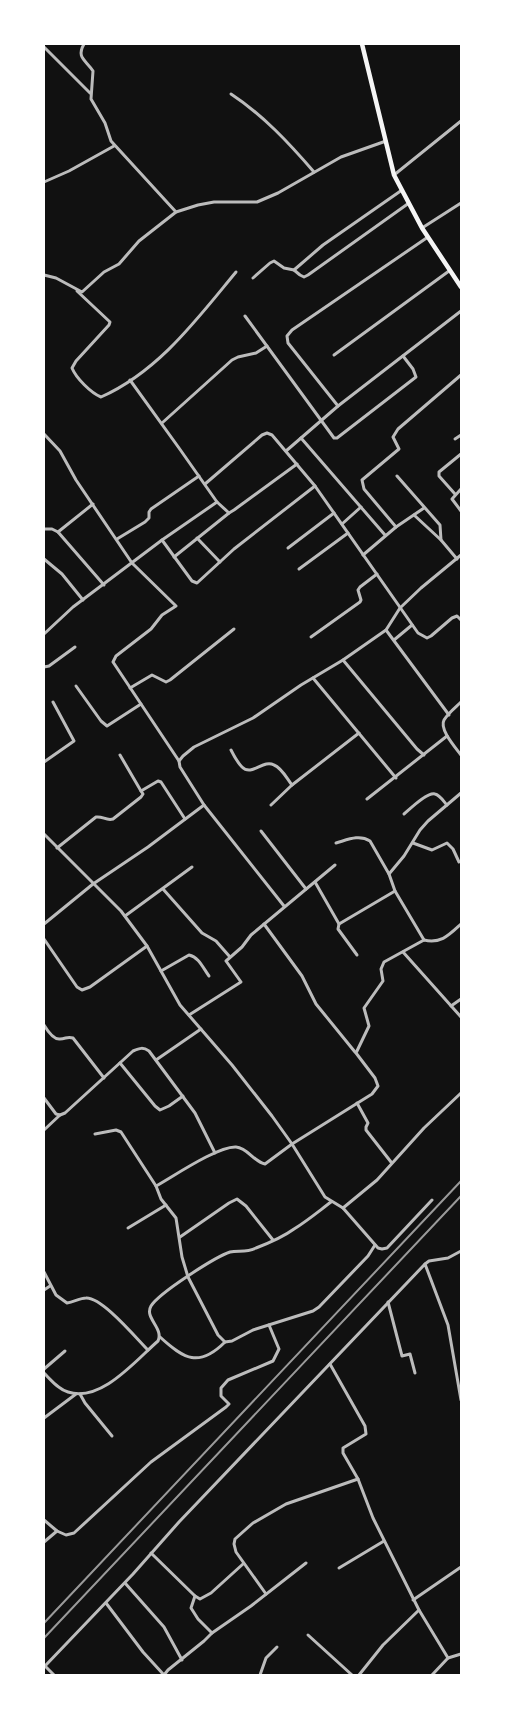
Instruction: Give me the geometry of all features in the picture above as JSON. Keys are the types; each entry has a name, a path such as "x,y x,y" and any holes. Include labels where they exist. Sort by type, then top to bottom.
{"main road":[{"path":"362,44 394,175 422,228 461,287"}],"street":[{"path":"84,44 80,52 81,56 93,71 91,99 105,123 114,146 176,212"},
{"path":"44,47 91,94"},
{"path":"231,94 255,111 314,172"},
{"path":"394,175 461,121"},
{"path":"44,275 56,278 82,292 104,272 119,264 139,241 176,212 214,202 257,202 278,193 349,154 386,141"},
{"path":"44,182 69,171 114,146"},
{"path":"294,270 323,246 402,190"},
{"path":"422,228 461,203"},
{"path":"253,278 274,261 304,277 409,204"},
{"path":"338,406 288,343 287,336 292,330 428,236"},
{"path":"334,355 449,270"},
{"path":"77,290 110,322 72,368 95,393 101,396 150,366 184,335 236,272"},
{"path":"286,451 338,406 461,311"},
{"path":"245,316 334,438 337,438 416,377 416,374 403,356"},
{"path":"162,423 232,360 256,353 267,346"},
{"path":"396,527 364,489 362,480 398,449 393,437 398,429 461,375"},
{"path":"130,380 217,502 229,512"},
{"path":"206,484 262,435 267,433 286,451 315,486 418,633 427,638 452,618 457,616 461,620"},
{"path":"44,434 60,451 71,471 132,563 176,606 162,615 151,629 114,660 115,666 179,761 180,767 204,805 284,906"},
{"path":"455,439 461,435"},
{"path":"301,438 385,536"},
{"path":"455,494 440,476 439,472 461,454"},
{"path":"174,557 229,512 297,464"},
{"path":"117,539 145,522 149,518 149,512 152,509 199,476"},
{"path":"397,476 440,525 440,540"},
{"path":"162,540 192,581 197,583 234,548 315,486"},
{"path":"461,489 452,499 461,511"},
{"path":"44,634 83,600 162,540 217,502"},
{"path":"58,532 93,504"},
{"path":"342,524 361,507"},
{"path":"363,554 396,527 424,508"},
{"path":"288,548 334,513"},
{"path":"414,515 457,559"},
{"path":"44,528 58,532 104,585"},
{"path":"299,569 348,533"},
{"path":"197,538 220,562"},
{"path":"179,761 194,747 240,725 343,660 386,630 400,608 461,555"},
{"path":"44,559 62,574 83,600"},
{"path":"311,637 360,602 358,590 377,574"},
{"path":"394,640 412,625"},
{"path":"130,688 152,675 166,682 170,680 234,629"},
{"path":"386,630 449,715"},
{"path":"44,666 50,666 75,646"},
{"path":"343,660 424,755"},
{"path":"313,678 396,778"},
{"path":"76,686 101,721 107,726 141,704"},
{"path":"44,762 74,741 53,702"},
{"path":"461,702 444,720 443,725 447,736 461,755"},
{"path":"272,805 292,785 359,733"},
{"path":"367,799 447,736"},
{"path":"231,750 241,766 246,770 251,771 268,763 273,764 279,768 292,785"},
{"path":"56,848 96,817 113,819 141,797 141,791 120,754"},
{"path":"141,791 158,781 162,782 185,820"},
{"path":"389,874 428,821 461,793"},
{"path":"404,814 425,797 433,794 437,794 447,806"},
{"path":"44,924 93,884 204,805"},
{"path":"261,831 306,889"},
{"path":"44,834 125,916 147,946 180,1005 238,1072 292,1144 325,1197 342,1208 375,1245 382,1249 387,1248 432,1200"},
{"path":"336,843 356,838 365,838 370,841 389,874 395,892 424,940"},
{"path":"413,843 432,850 447,843 453,849 459,862"},
{"path":"189,1015 241,982 226,961 242,947 251,935 335,865"},
{"path":"125,916 192,868"},
{"path":"315,882 339,924 338,929 358,955"},
{"path":"163,889 202,933 216,941 230,957"},
{"path":"339,924 395,892"},
{"path":"156,1186 223,1149 237,1147 244,1149 261,1164 265,1164 292,1144 372,1094 378,1086 375,1078 316,1004 302,976 264,924"},
{"path":"356,1053 369,1026 364,1008 383,981 381,969 384,962 424,940 434,942 449,934 461,924"},
{"path":"44,939 77,987 82,990 90,987 147,946"},
{"path":"403,952 461,1017"},
{"path":"161,972 192,955 197,958 209,976"},
{"path":"451,1006 461,999"},
{"path":"44,1025 55,1038 60,1039 68,1036 73,1038 104,1078"},
{"path":"156,1060 201,1029"},
{"path":"44,1130 133,1051 140,1048 150,1051 183,1096 195,1113 215,1153"},
{"path":"120,1063 160,1110 183,1096"},
{"path":"342,1208 377,1180 391,1162 461,1093"},
{"path":"44,1098 56,1114 60,1115"},
{"path":"357,1103 368,1123 366,1130 391,1162"},
{"path":"96,1134 119,1130 156,1186 161,1198 176,1218 182,1257 188,1277 218,1335 225,1342"},
{"path":"180,1236 229,1202 237,1199 246,1206 274,1240"},
{"path":"331,1202 293,1230 244,1252 228,1253 188,1277 156,1300 150,1308 149,1314 160,1337 175,1351 190,1357 199,1357 212,1354 225,1342 232,1341 253,1330 313,1311 368,1256 375,1245"},
{"path":"128,1228 166,1205"},
{"path":"54,1675 45,1665 125,1583 185,1515 424,1264 429,1261 448,1258 461,1251"},
{"path":"424,1264 448,1325 461,1400"},
{"path":"44,1272 56,1295 68,1303 87,1298 101,1304 120,1320 148,1350"},
{"path":"44,1290 50,1286"},
{"path":"388,1302 402,1356 410,1354 415,1373"},
{"path":"44,1520 57,1531 66,1535 74,1532 151,1462 226,1407 229,1404 222,1396 221,1388 228,1380 273,1361 279,1349 269,1325"},
{"path":"44,1373 59,1387 68,1392 78,1394 92,1392 107,1386 158,1341 160,1337"},
{"path":"44,1369 66,1351"},
{"path":"330,1364 365,1426 366,1434 342,1448 343,1453 358,1478 373,1518 418,1610 448,1658"},
{"path":"44,1418 78,1394"},
{"path":"78,1394 112,1436"},
{"path":"266,1594 236,1552 235,1539 253,1523 286,1504 358,1478"},
{"path":"44,1542 57,1531"},
{"path":"339,1568 384,1541"},
{"path":"151,1552 200,1599 211,1593 243,1564"},
{"path":"106,1603 164,1675 212,1634 306,1563"},
{"path":"414,1600 461,1567"},
{"path":"125,1583 164,1627 182,1660"},
{"path":"195,1596 191,1608 212,1634"},
{"path":"359,1675 383,1645 418,1610"},
{"path":"308,1636 352,1675"},
{"path":"260,1675 266,1658 277,1647"},
{"path":"432,1675 448,1658 461,1654"}],"railway":[{"path":"44,1623 461,1181"},
{"path":"44,1638 461,1196"}]}
